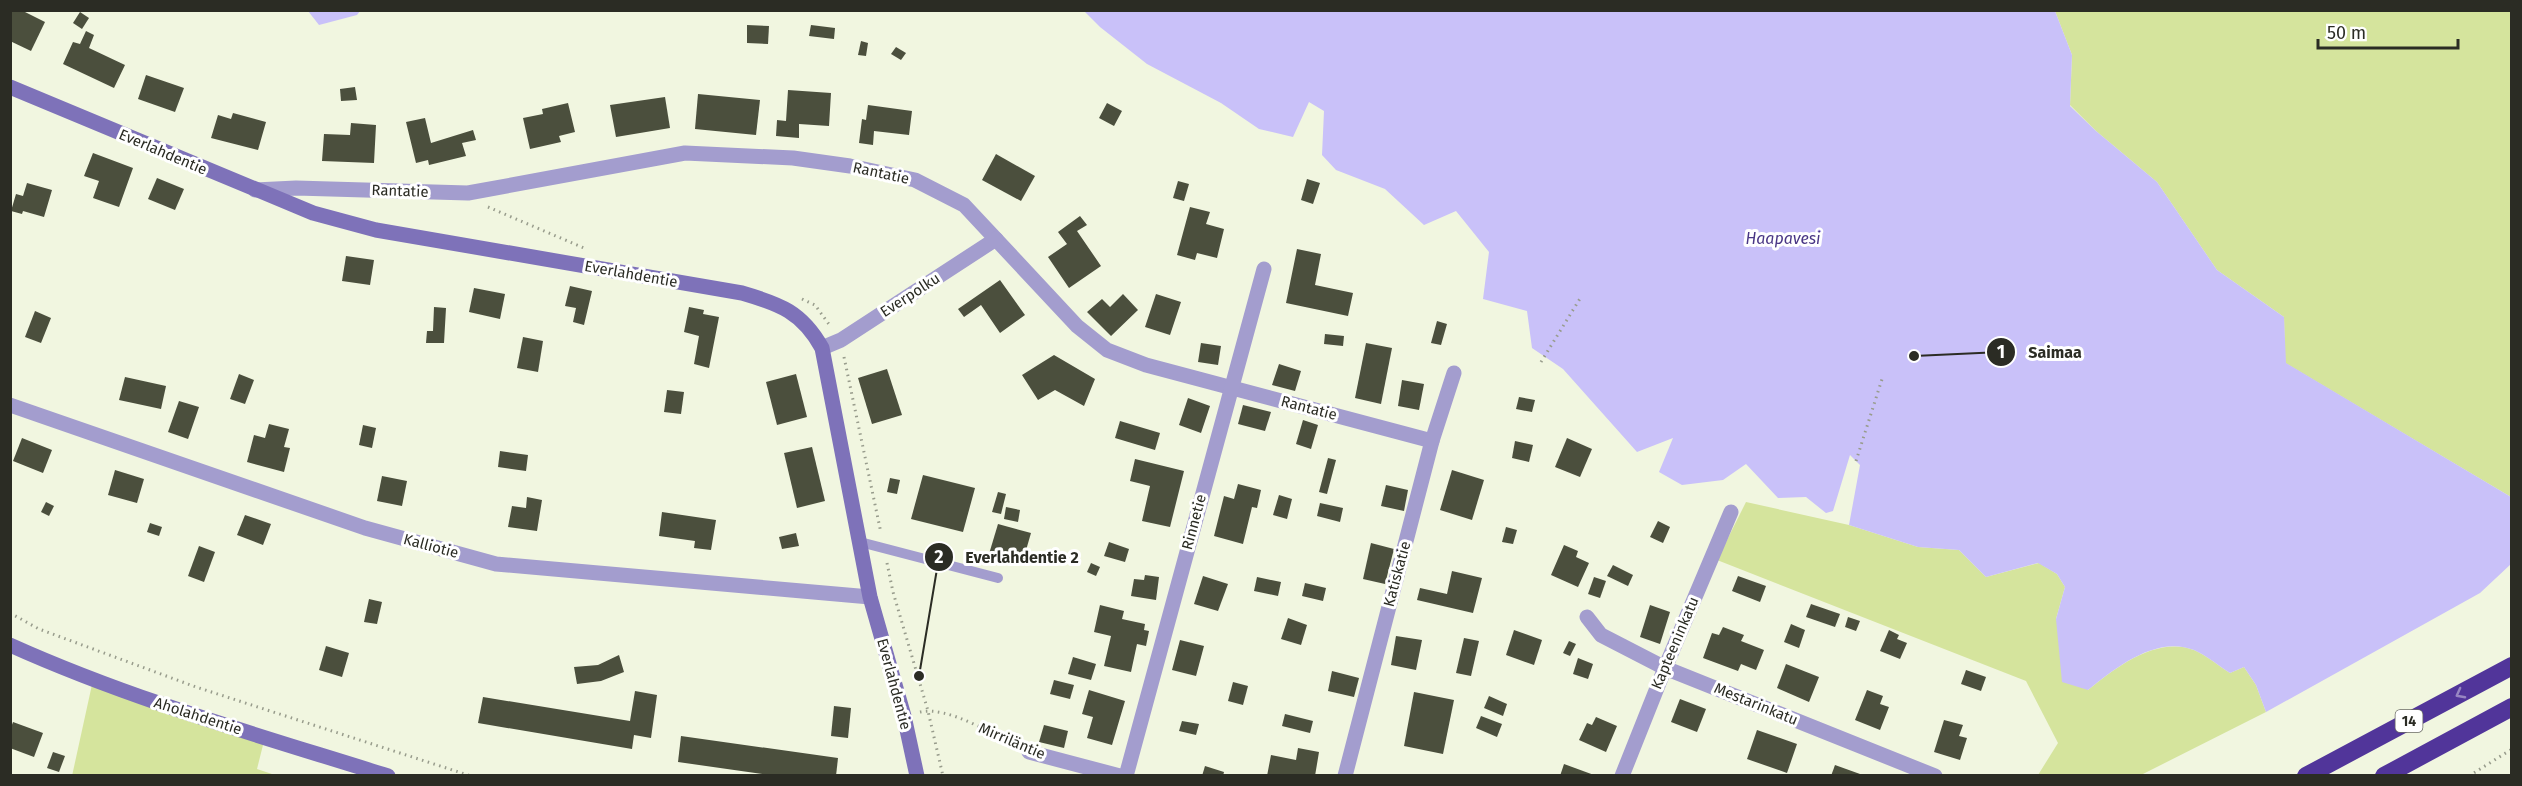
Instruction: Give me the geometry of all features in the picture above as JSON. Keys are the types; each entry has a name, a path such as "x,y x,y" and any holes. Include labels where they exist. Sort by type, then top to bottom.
{"highway":[{"name":"14","path":"2306,776 2511,666"},
{"name":"14","path":"2385,776 2511,707"}],"street":[{"name":"Everlahdentie","path":"10,87 313,213 375,230 742,293 773,302 794,313 812,330 822,348 870,597 904,716 917,776"},
{"name":"Rantatie","path":"255,190 296,188 468,193 685,153 793,158 850,166 915,180 964,205 1077,326 1107,350 1146,365 1432,441"},
{"name":"Everpolku","path":"822,348 841,340 996,240"},
{"name":"Rinnetie","path":"1126,776 1230,387 1264,269"},
{"name":"Katiskatie","path":"1345,776 1432,441 1454,373"},
{"name":"Kalliotie","path":"10,405 365,528 496,564 870,597"},
{"name":"Kapteeninkatu","path":"1622,776 1731,512"},
{"name":"Mestarinkatu","path":"1587,616 1600,635 1665,668 1935,776"},
{"name":"Aholahdentie","path":"10,645 93,680 198,717 388,776"},
{"name":"Mirriläntie","path":"1029,752 1120,776"}],"lane":[{"path":"860,542 998,578"}],"path":[{"path":"468,193 483,205 585,248"},
{"path":"798,296 815,305 841,340 893,592 928,711 943,776"},
{"path":"1541,362 1581,297"},
{"path":"1856,461 1883,376"},
{"path":"10,613 39,629 196,687 471,776"},
{"name":"Mirriläntie","path":"904,716 928,711 962,719 1029,752"},
{"path":"2469,776 2511,749"}],"green space":[{"path":"2055,11 2511,11 2511,497 2285,363 2284,317 2217,270 2157,182 2096,131 2070,105 2072,55"},
{"path":"1746,502 1849,525 1918,547 1959,550 1986,577 2039,563 2057,574 2065,587 2056,619 2088,690 2111,672 2138,656 2166,647 2180,647 2199,652 2230,673 2244,667 2256,685 2266,712 2141,775 2038,775 2058,743 2026,681 1717,560"},
{"path":"93,680 266,733 257,769 275,775 72,776"}],"water":[{"path":"308,11 360,11 357,15 319,25"},
{"name":"Haapavesi","path":"1084,11 2055,11 2072,55 2070,106 2157,182 2217,270 2284,317 2286,363 2511,497 2511,564 2480,593 2266,712 2256,685 2244,667 2230,673 2199,652 2180,646 2152,650 2138,656 2124,663 2088,690 2062,682 2056,619 2065,587 2057,574 2038,563 1986,577 1959,550 1918,547 1849,525 1860,465 1850,455 1833,511 1826,513 1806,497 1778,498 1746,464 1723,480 1682,485 1659,472 1673,438 1637,452 1563,369 1532,348 1527,311 1483,299 1489,252 1456,211 1424,225 1385,189 1336,170 1322,155 1324,111 1309,102 1293,137 1259,129 1221,103 1147,64 1100,27"}],"building":[{"path":"10,10 21,10 45,22 31,51 10,41"},
{"path":"80,12 89,18 82,29 73,23"},
{"path":"747,25 769,26 768,44 747,43"},
{"path":"811,25 835,28 834,39 809,36"},
{"path":"86,31 94,35 89,48 125,65 114,88 63,64 73,42 80,44"},
{"path":"861,41 868,43 866,56 858,55"},
{"path":"896,47 906,53 901,60 891,54"},
{"path":"146,75 184,88 175,112 138,99"},
{"path":"355,87 357,100 341,101 340,89"},
{"path":"788,90 831,93 829,126 799,124 799,138 776,136 777,120 786,121"},
{"path":"698,94 760,100 756,135 695,129"},
{"path":"665,97 670,128 616,137 610,105"},
{"path":"568,103 575,132 559,136 561,142 530,149 523,118 543,114 542,109"},
{"path":"1107,103 1122,111 1114,126 1099,118"},
{"path":"868,105 912,111 909,135 874,131 873,145 859,143 862,119 866,120"},
{"path":"233,113 266,122 258,150 211,138 218,115 231,119"},
{"path":"425,118 431,143 473,130 476,140 462,143 466,156 429,165 428,160 416,163 406,122"},
{"path":"351,123 376,125 374,163 322,161 324,134 350,135"},
{"path":"93,153 133,168 119,207 93,198 99,181 84,176"},
{"path":"996,154 1035,176 1021,201 982,180"},
{"path":"157,178 184,189 175,210 148,199"},
{"path":"1307,179 1320,183 1313,204 1301,200"},
{"path":"1178,181 1189,184 1184,201 1173,198"},
{"path":"27,183 52,190 44,217 23,211 22,214 11,211 16,194 23,196"},
{"path":"1190,207 1210,212 1206,224 1224,229 1217,258 1197,253 1195,260 1177,255"},
{"path":"1080,216 1087,225 1077,231 1101,266 1069,288 1048,257 1067,244 1058,232"},
{"path":"1297,249 1321,254 1315,285 1353,293 1348,316 1286,303"},
{"path":"346,256 374,260 370,285 342,281"},
{"path":"1000,280 1025,315 1000,333 981,305 964,317 958,309"},
{"path":"570,286 592,291 584,325 573,322 576,308 565,306"},
{"path":"474,288 505,294 500,319 469,312"},
{"path":"1123,294 1138,310 1111,336 1087,312 1102,299 1110,307"},
{"path":"1156,294 1181,302 1170,335 1145,327"},
{"path":"434,307 446,308 444,343 426,343 427,331 433,331"},
{"path":"689,307 704,310 703,314 719,317 709,368 694,364 699,336 684,332"},
{"path":"35,311 51,318 41,343 25,337"},
{"path":"1437,321 1447,324 1441,345 1431,343"},
{"path":"1325,334 1344,336 1343,346 1324,344"},
{"path":"523,337 543,341 538,372 517,368"},
{"path":"1201,343 1221,346 1218,365 1198,362"},
{"path":"1366,343 1392,348 1381,404 1355,398"},
{"path":"1054,355 1095,379 1084,406 1055,390 1038,400 1022,375"},
{"path":"1279,364 1301,371 1295,391 1272,385"},
{"path":"887,369 902,415 872,424 858,378"},
{"path":"239,374 254,380 245,404 230,399"},
{"path":"796,374 807,417 777,425 766,382"},
{"path":"125,377 166,386 161,409 119,400"},
{"path":"1402,380 1424,384 1419,410 1398,406"},
{"path":"667,390 684,392 681,414 664,412"},
{"path":"1519,397 1535,400 1532,412 1516,409"},
{"path":"1188,398 1210,406 1201,433 1179,425"},
{"path":"179,401 199,407 188,439 168,432"},
{"path":"1243,405 1271,412 1265,431 1238,424"},
{"path":"1303,420 1318,425 1311,449 1296,444"},
{"path":"1120,421 1160,433 1155,450 1115,438"},
{"path":"269,424 289,429 284,447 290,448 284,472 247,462 254,435 265,438"},
{"path":"363,425 376,428 372,448 359,445"},
{"path":"22,438 52,450 43,473 13,461"},
{"path":"1567,438 1592,449 1580,477 1555,467"},
{"path":"1515,441 1533,445 1529,462 1512,458"},
{"path":"812,447 825,501 797,508 784,453"},
{"path":"500,451 528,455 526,471 498,467"},
{"path":"1328,458 1336,460 1327,494 1319,492"},
{"path":"1135,459 1184,471 1170,527 1142,521 1150,486 1130,481"},
{"path":"115,470 144,479 137,503 108,495"},
{"path":"1452,470 1484,480 1472,520 1440,510"},
{"path":"923,475 975,488 963,532 911,519"},
{"path":"382,476 407,481 402,506 377,501"},
{"path":"890,478 900,480 897,494 887,492"},
{"path":"1238,484 1261,490 1257,508 1252,507 1243,544 1214,536 1224,496 1234,499"},
{"path":"1386,485 1408,490 1404,511 1381,506"},
{"path":"998,492 1006,494 1001,514 992,512"},
{"path":"1279,495 1292,499 1287,519 1273,515"},
{"path":"527,497 542,500 537,531 508,527 512,506 526,508"},
{"path":"46,502 54,506 49,516 41,512"},
{"path":"1320,503 1343,508 1340,522 1317,516"},
{"path":"1006,507 1020,510 1018,522 1004,519"},
{"path":"662,512 716,520 711,550 694,548 695,541 659,536"},
{"path":"245,515 271,524 263,545 237,535"},
{"path":"1658,521 1670,527 1663,543 1650,537"},
{"path":"150,523 162,527 159,536 147,532"},
{"path":"998,524 1031,533 1022,564 989,554"},
{"path":"1506,527 1517,530 1513,544 1502,542"},
{"path":"796,533 799,546 782,549 779,537"},
{"path":"1109,542 1129,549 1125,562 1104,556"},
{"path":"1371,543 1394,549 1385,584 1363,579"},
{"path":"1564,545 1578,551 1576,557 1589,563 1578,587 1551,575"},
{"path":"199,546 215,552 204,582 188,576"},
{"path":"1091,563 1100,567 1096,576 1087,572"},
{"path":"1613,565 1633,575 1628,586 1607,576"},
{"path":"1452,571 1482,578 1473,613 1417,600 1420,588 1447,594"},
{"path":"1145,575 1159,577 1156,600 1131,596 1134,579 1144,580"},
{"path":"1203,576 1228,584 1218,611 1194,604"},
{"path":"1738,576 1766,586 1760,602 1732,591"},
{"path":"1257,577 1281,582 1278,596 1254,591"},
{"path":"1594,577 1606,581 1600,598 1588,594"},
{"path":"1305,583 1326,588 1323,601 1302,596"},
{"path":"369,599 382,602 377,624 364,622"},
{"path":"1811,604 1840,614 1835,627 1806,617"},
{"path":"1100,605 1124,611 1122,619 1145,624 1144,630 1149,631 1146,646 1137,644 1131,672 1104,666 1111,636 1094,632"},
{"path":"1650,605 1670,612 1660,644 1640,637"},
{"path":"1848,617 1860,621 1856,631 1845,627"},
{"path":"1288,618 1307,625 1301,645 1281,639"},
{"path":"1791,624 1805,630 1799,648 1784,642"},
{"path":"1723,627 1744,635 1741,641 1764,650 1756,670 1741,664 1738,671 1703,658 1712,633 1719,635"},
{"path":"1514,630 1542,640 1534,665 1506,655"},
{"path":"1889,630 1899,635 1897,639 1907,643 1900,659 1880,651"},
{"path":"1396,636 1422,640 1416,670 1391,665"},
{"path":"1464,638 1479,641 1471,676 1456,673"},
{"path":"1180,640 1204,646 1196,676 1172,670"},
{"path":"1569,641 1576,644 1570,656 1563,653"},
{"path":"326,646 349,653 342,677 319,670"},
{"path":"619,655 624,672 601,681 577,684 574,667 598,665"},
{"path":"1073,657 1096,664 1091,680 1068,674"},
{"path":"1578,658 1593,664 1588,679 1573,674"},
{"path":"1786,664 1819,677 1809,702 1777,688"},
{"path":"1966,670 1986,677 1981,691 1961,684"},
{"path":"1332,671 1359,678 1354,697 1328,691"},
{"path":"1054,680 1074,685 1070,699 1050,694"},
{"path":"1233,682 1248,686 1243,705 1228,701"},
{"path":"1089,690 1125,701 1112,745 1087,738 1093,717 1082,714"},
{"path":"1867,690 1883,696 1880,704 1889,707 1880,730 1855,720"},
{"path":"635,691 657,695 651,738 634,735 632,749 478,723 483,697 630,721"},
{"path":"1414,692 1454,700 1443,754 1404,746"},
{"path":"1489,696 1507,704 1503,716 1484,708"},
{"path":"1680,699 1706,709 1697,732 1671,722"},
{"path":"834,706 851,708 848,738 831,736"},
{"path":"1285,714 1313,721 1310,733 1282,726"},
{"path":"1481,716 1502,724 1497,737 1476,728"},
{"path":"1596,717 1617,726 1606,752 1579,740 1587,723 1592,725"},
{"path":"1944,720 1963,725 1959,736 1967,738 1960,760 1934,752"},
{"path":"1182,721 1199,724 1196,735 1179,731"},
{"path":"13,722 43,733 34,757 10,748 10,730"},
{"path":"1044,725 1068,731 1064,748 1039,742"},
{"path":"1757,730 1797,744 1787,773 1747,759"},
{"path":"681,736 838,758 836,776 776,776 678,762"},
{"path":"1298,748 1319,752 1315,776 1267,776 1271,755 1296,760"},
{"path":"53,752 65,756 59,772 47,768"},
{"path":"1564,764 1594,775 1594,776 1560,776"},
{"path":"1835,765 1860,774 1860,776 1831,776"},
{"path":"1205,766 1224,772 1223,776 1202,776"}],"place":[{"name":"Saimaa","path":"1914,356"},
{"name":"Everlahdentie 2","path":"919,676"}]}
